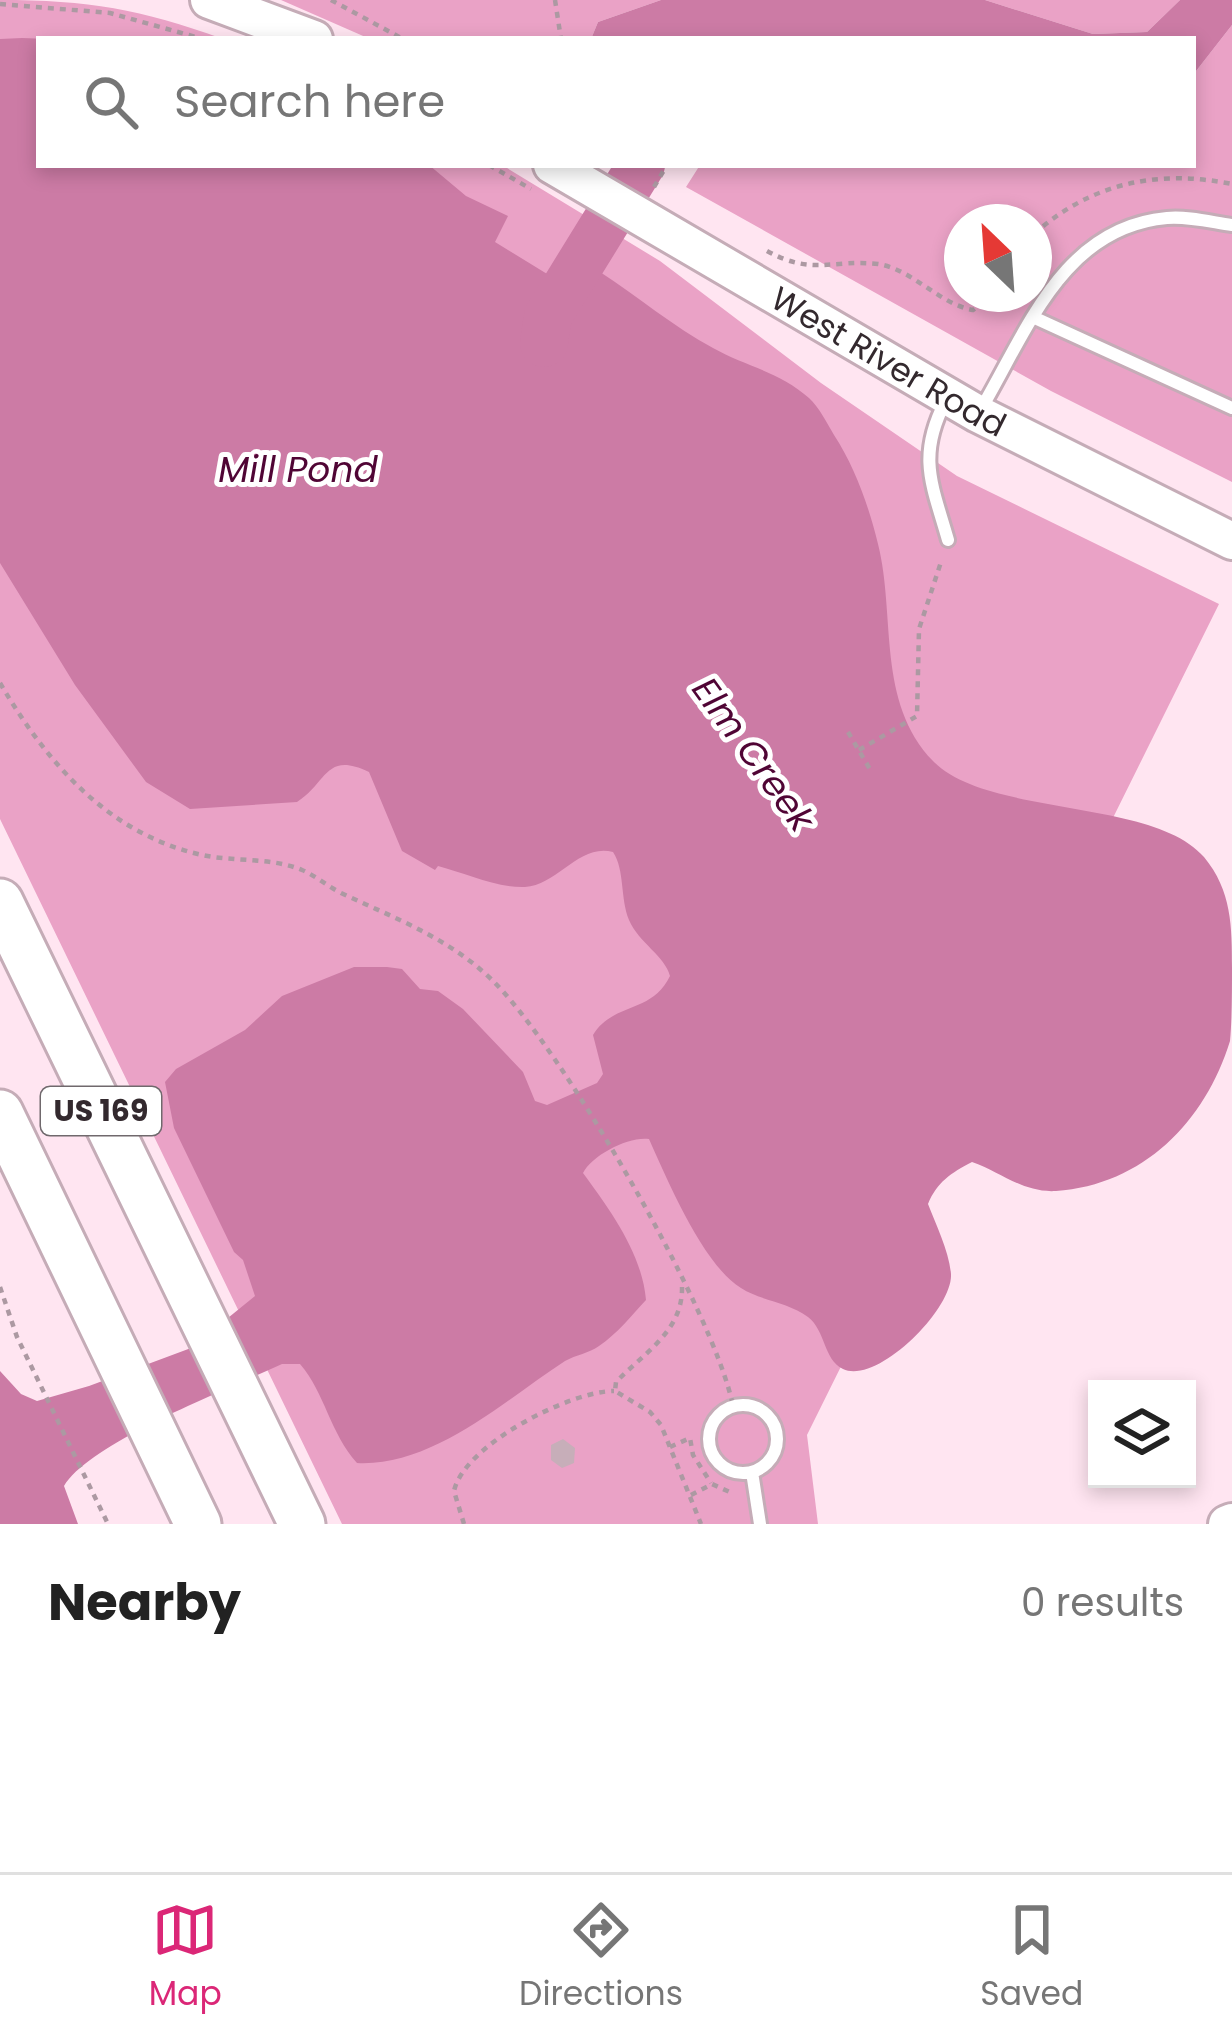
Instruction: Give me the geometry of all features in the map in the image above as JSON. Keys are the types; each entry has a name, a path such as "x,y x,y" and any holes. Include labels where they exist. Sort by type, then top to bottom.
{"highway":[{"name":"US 169","path":"0,902 302,1524"},
{"name":"US 169","path":"0,1113 198,1524"}],"street":[{"path":"209,0 306,36"},
{"name":"West River Road","path":"536,174 648,203 963,405 1232,542"}],"lane":[{"path":"948,540 926,462 929,434 963,405 1035,318 1060,271 1122,227 1169,218 1232,225"},
{"path":"1035,318 1232,408"},
{"path":"733,1406 754,1406 776,1429 775,1450 752,1472 728,1470 708,1443 714,1420 733,1406"},
{"path":"752,1472 760,1524"}],"path":[{"path":"331,0 397,36"},
{"path":"555,0 561,36"},
{"path":"0,4 110,13 192,36"},
{"path":"505,168 536,174"},
{"path":"648,203 666,168"},
{"path":"1052,221 1090,194 1126,182 1193,176 1232,184"},
{"path":"757,246 794,266 880,264 944,301"},
{"path":"1024,312 1035,318"},
{"path":"859,750 917,716 919,629 948,540"},
{"path":"0,683 44,750 93,802 122,824 181,850 298,868 436,938 514,1003 567,1079 681,1281 733,1406"},
{"path":"848,732 871,771"},
{"path":"615,1391 616,1382 670,1329 682,1299 681,1281"},
{"path":"0,1287 34,1373 108,1524"},
{"path":"464,1524 454,1491 477,1453 566,1399 615,1391 650,1412 681,1471 701,1524"},
{"path":"670,1447 690,1438 697,1463 712,1484 740,1499"},
{"path":"681,1471 697,1463"},
{"path":"691,1496 712,1484"}],"shaded area":[{"name":"Mill Pond","path":"0,0 114,8 214,36 36,36 36,168 507,168 660,261 821,383 957,476 1219,604 807,1435 818,1524 342,1524 0,819"},
{"path":"281,0 661,0 598,22 592,36 363,36"},
{"path":"985,0 1180,0 1147,32 1093,34"},
{"path":"1232,25 1232,482 1051,391 686,187 698,168 1196,168 1196,71"}],"water":[{"path":"661,0 985,0 1093,34 1147,32 1180,0 1232,0 1232,25 1196,71 1196,36 592,36 598,22"},
{"name":"Mill Pond","path":"0,39 36,39 36,168 433,168 466,196 508,216 495,242 583,296 600,272 698,340 809,398 842,447 866,502 883,572 895,685 915,738 933,761 958,779 991,791 1111,815 1180,838 1204,857 1220,883 1232,938 1230,1041 1219,1070 1187,1122 1143,1162 1087,1186 1033,1189 972,1162 951,1174 928,1204 951,1274 940,1306 893,1355 857,1371 836,1364 808,1317 749,1292 727,1277 688,1220 649,1139 622,1144 594,1160 583,1173 631,1249 646,1300 599,1346 565,1361 467,1428 413,1454 357,1463 300,1364 282,1364 131,1434 79,1469 64,1486 78,1524 0,1524 0,1371 21,1394 37,1401 89,1386 191,1348 255,1296 243,1260 234,1252 174,1128 165,1082 176,1069 245,1030 282,996 354,967 387,967 402,969 420,989 438,991 463,1009 523,1072 535,1101 547,1105 597,1083 603,1074 593,1035 611,1017 653,997 670,976 629,920 613,852 590,853 537,885 525,887 492,883 438,866 435,870 402,851 369,772 355,766 335,767 297,802 190,809 146,782 75,685 0,563"}],"building":[{"path":"563,1439 575,1448 574,1463 562,1468 551,1460 551,1445"}],"waterway":[{"name":"Elm Creek","path":"544,343 548,316 639,168"}]}
